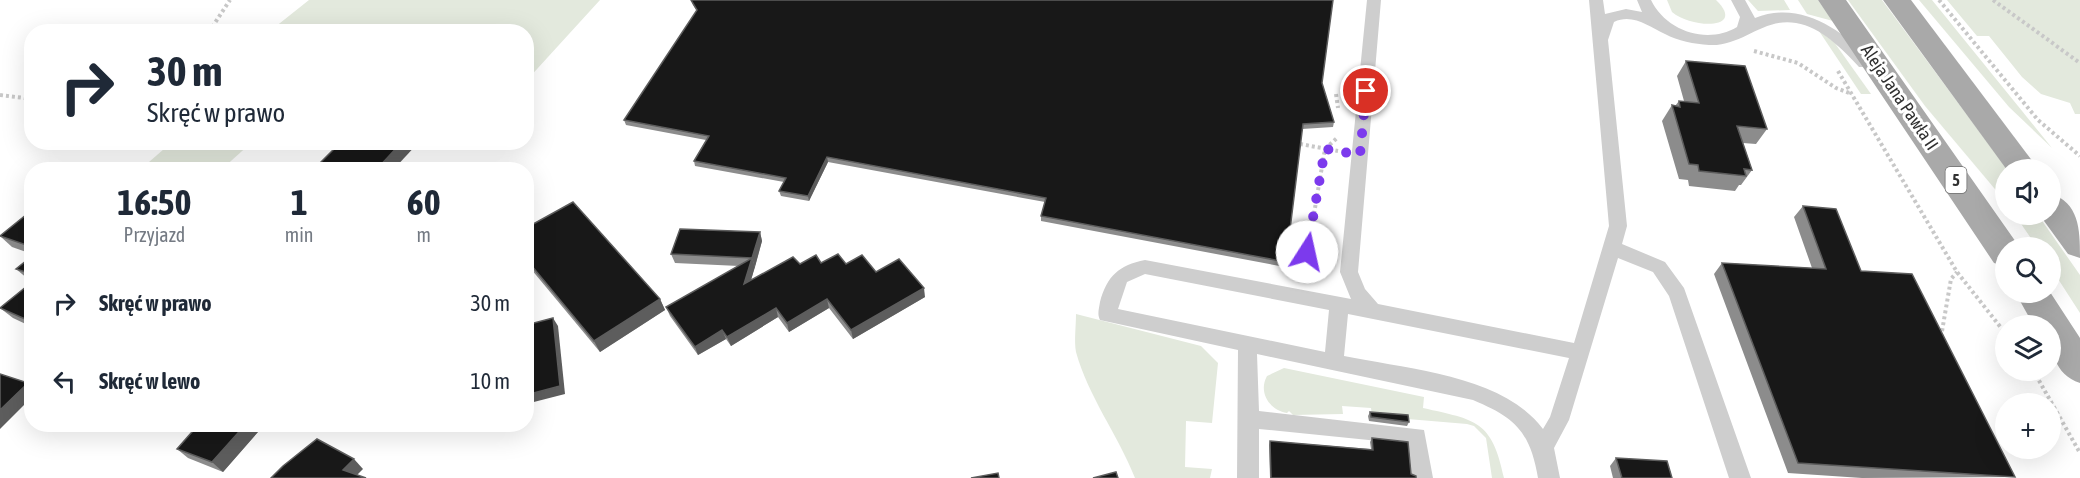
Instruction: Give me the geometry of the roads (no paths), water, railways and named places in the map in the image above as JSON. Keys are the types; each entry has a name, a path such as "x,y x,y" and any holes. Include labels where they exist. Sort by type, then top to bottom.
{"main road":[{"name":"Aleja Jana Pawła II","path":"1833,0 1995,238"},
{"path":"1897,0 2016,159"},
{"path":"2061,220 2080,245"},
{"path":"2039,303 2080,368"}],"lane":[{"path":"1372,311 1357,293 1349,272 1374,0"},
{"path":"1543,447 1558,420 1581,352 1618,226 1596,0"},
{"path":"1644,0 1649,14 1660,24"},
{"path":"1738,0 1746,8 1749,18 1747,28"},
{"path":"1600,40 1607,19 1616,14 1641,16 1693,39 1711,41 1727,40 1739,35 1759,21 1786,17 1804,20 1829,29 1906,106"},
{"path":"1613,248 1659,267 1677,293 1740,478"},
{"path":"1549,478 1543,447 1525,418 1505,404 1475,392 1107,315 1118,278 1129,269 1145,267 1581,352"},
{"path":"1334,363 1339,305"},
{"path":"1248,345 1246,362 1249,419 1248,478"},
{"path":"1249,419 1417,436 1422,478"}]}
